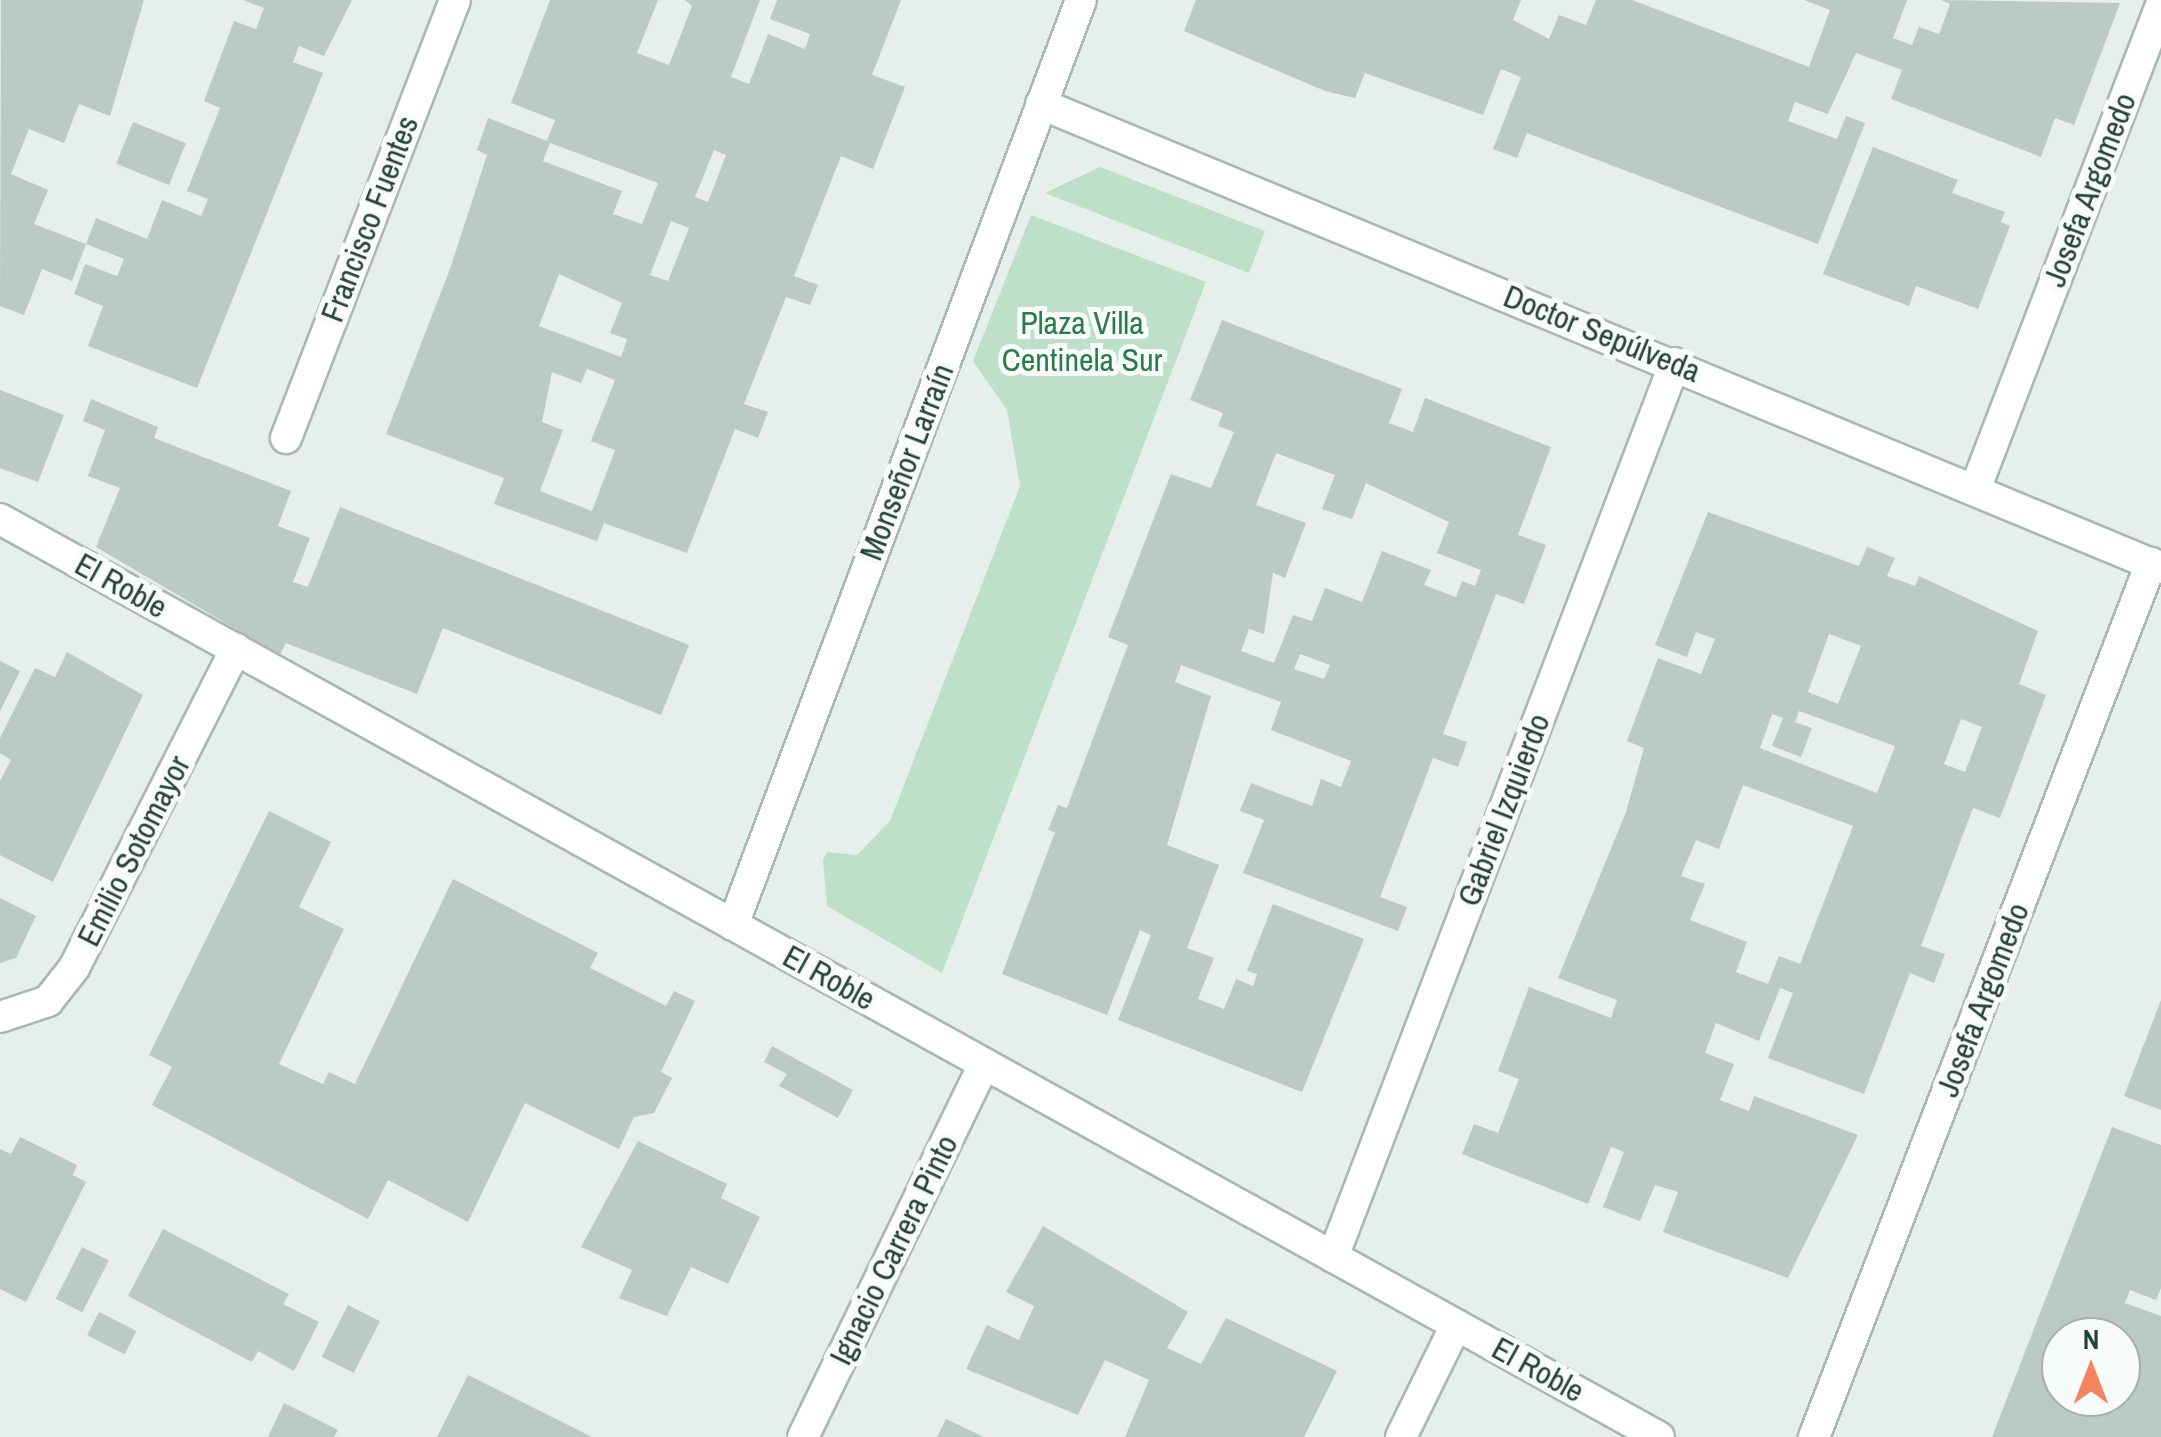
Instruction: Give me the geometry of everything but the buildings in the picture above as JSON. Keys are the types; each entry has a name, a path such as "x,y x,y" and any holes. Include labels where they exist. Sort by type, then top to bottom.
{"street":[{"name":"Francisco Fuentes","path":"286,438 454,0"},
{"name":"Monseñor Larraín","path":"733,925 1081,0"},
{"name":"Josefa Argomedo","path":"1976,487 2161,5"},
{"name":"Doctor Sepúlveda","path":"1041,104 1976,487 2156,565"},
{"name":"Gabriel Izquierdo","path":"1333,1257 1675,363"},
{"name":"El Roble","path":"0,519 1658,1437"},
{"name":"Josefa Argomedo","path":"1814,1437 2156,565"},
{"name":"Emilio Sotomayor","path":"0,1018 48,1001 74,968 236,650"},
{"name":"Ignacio Carrera Pinto","path":"803,1437 984,1064"},
{"path":"1400,1437 1456,1325"}],"green space":[{"path":"1100,167 1265,231 1249,273 1045,193"},
{"name":"Plaza Villa Centinela Sur","path":"1031,215 1206,282 942,973 827,906 823,860 827,852 857,855 890,821 1020,486 1007,410 973,361"}]}
